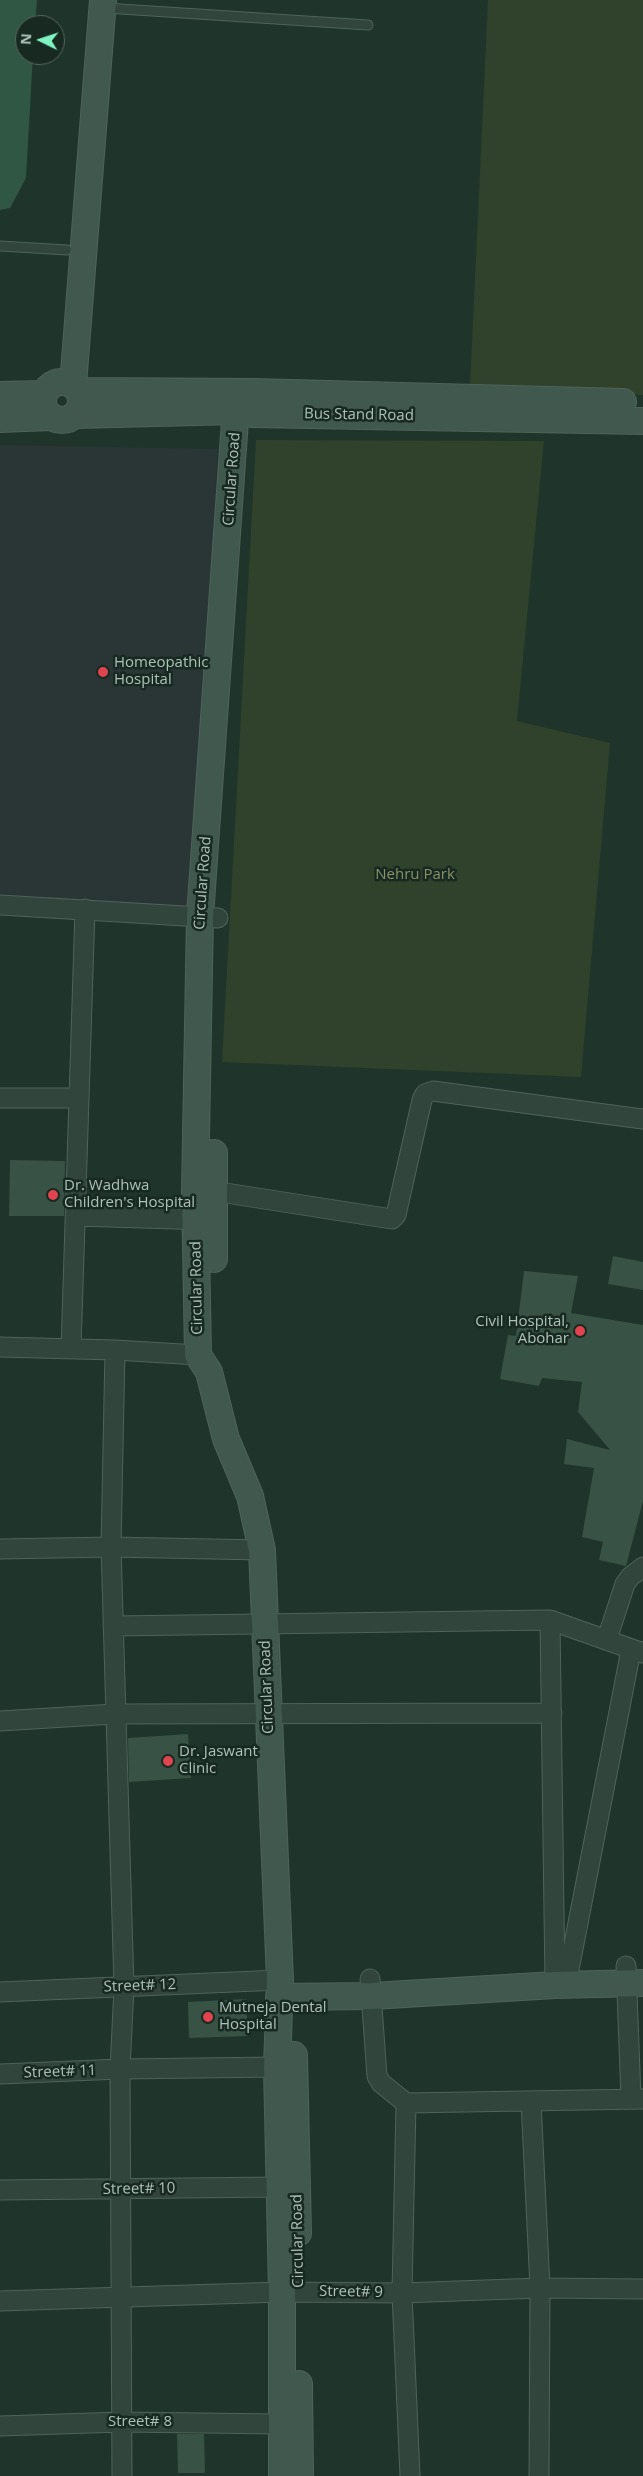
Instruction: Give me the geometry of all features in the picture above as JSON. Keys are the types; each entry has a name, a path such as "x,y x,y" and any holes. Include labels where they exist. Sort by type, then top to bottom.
{"main road":[{"path":"63,397 67,250 96,3"},
{"path":"63,397 96,3"},
{"name":"Bus Stand Road","path":"0,395 246,402 643,421"},
{"name":"Bus Stand Road","path":"0,419 63,397"},
{"name":"Bus Stand Road","path":"246,402 643,402"},
{"name":"Circular Road","path":"246,402 209,917 205,1220 215,1354 204,1363 226,1439 255,1514 262,1550 280,1995 277,2068 278,2187 291,2292 300,2476"},
{"name":"Circular Road","path":"205,1220 213,1191 209,917"},
{"path":"280,1995 371,1988 635,1974"},
{"name":"Circular Road","path":"280,1995 291,2037 296,2068 291,2292 280,2424 282,2476"}],"street":[{"path":"0,904 209,917"},
{"path":"71,1349 85,910"},
{"path":"213,1191 392,1219 396,1215 422,1100 426,1094 433,1091 643,1119"},
{"path":"0,1098 79,1098"},
{"path":"76,1216 205,1220"},
{"path":"0,1348 114,1350 204,1363"},
{"path":"114,1350 111,1547 124,1987 120,2069 122,2476"},
{"path":"0,1549 111,1547 262,1550"},
{"path":"607,1640 625,1584 630,1577 643,1567"},
{"path":"113,1626 264,1622 550,1620 637,1652 561,1977"},
{"path":"550,1620 561,1977"},
{"path":"0,1721 115,1714 552,1713"},
{"path":"371,1988 377,2076 381,2083 406,2103 637,2099 635,1974"},
{"name":"Street# 12","path":"0,1992 124,1987 280,1995"},
{"name":"Street# 11","path":"0,2074 120,2069 277,2068"},
{"path":"531,2101 540,2288 539,2476"},
{"path":"406,2103 402,2293 410,2476"},
{"name":"Street# 10","path":"0,2190 278,2187"},
{"name":"Street# 9","path":"0,2301 291,2292 402,2293 540,2288 643,2289"},
{"name":"Street# 8","path":"0,2426 121,2422 280,2424"}],"lane":[{"path":"96,3 368,25"},
{"path":"0,246 67,250"}],"shaded area":[{"path":"0,0 37,0 36,15 15,15 15,65 32,65 26,178 10,208 0,210"},
{"name":"Homeopathic Hospital","path":"0,445 218,449 192,909 0,894"}],"green space":[{"path":"488,0 643,0 643,395 470,386"},
{"name":"Nehru Park","path":"256,440 544,441 517,721 610,743 581,1077 222,1062"}],"building":[{"path":"10,1160 65,1161 64,1216 9,1216"},
{"path":"613,1256 643,1262 643,1290 608,1284"},
{"path":"524,1271 578,1276 571,1313 643,1325 643,1501 626,1566 599,1560 603,1542 582,1537 594,1468 564,1464 567,1439 610,1450 578,1412 582,1382 542,1378 539,1386 500,1379 508,1335 516,1336"},
{"path":"188,1734 191,1778 129,1782 128,1738"},
{"path":"246,1999 248,2036 189,2038 188,2002"},
{"path":"177,2434 204,2434 205,2473 178,2473"}],"place":[{"name":"Homeopathic Hospital","path":"103,672"},
{"name":"Dr. Wadhwa Children's Hospital","path":"53,1195"},
{"name":"Civil Hospital, Abohar","path":"580,1331"},
{"name":"Dr. Jaswant Clinic","path":"168,1761"},
{"name":"Mutneja Dental Hospital","path":"208,2017"}]}
